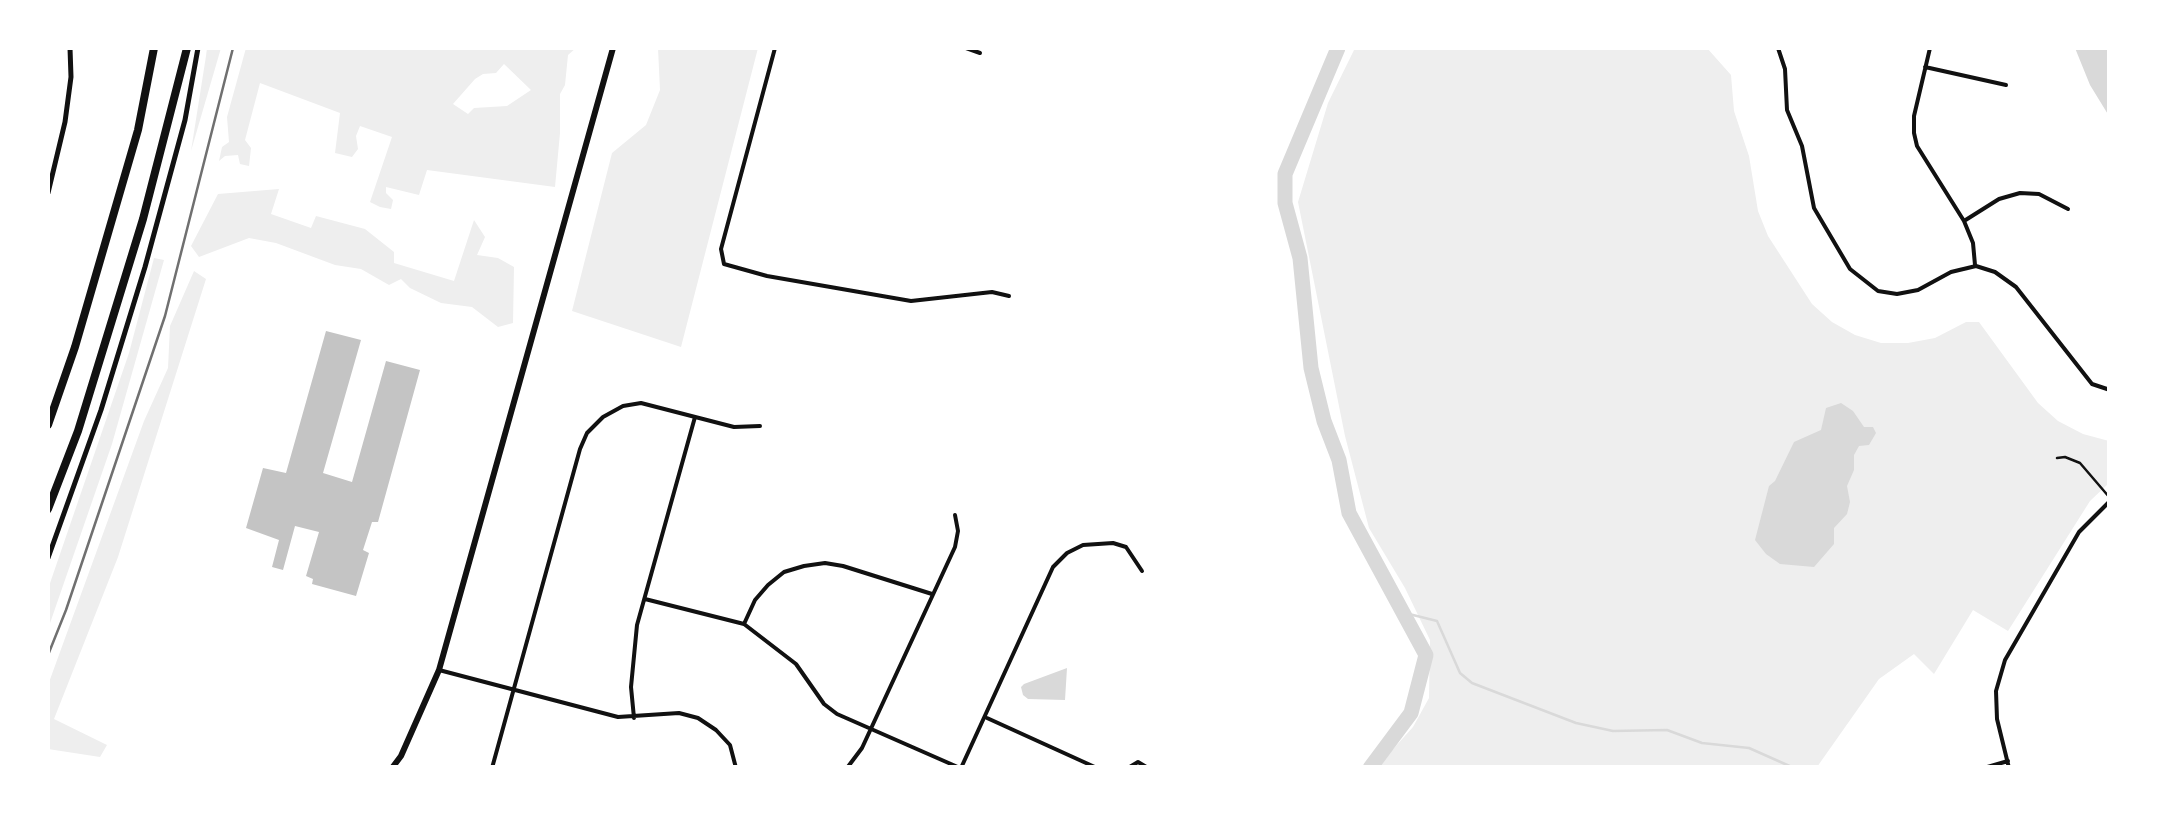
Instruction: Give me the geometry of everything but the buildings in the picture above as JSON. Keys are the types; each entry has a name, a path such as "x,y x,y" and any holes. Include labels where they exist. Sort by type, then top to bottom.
{"highway":[{"path":"48,425 75,348 138,130 154,48"},
{"path":"48,508 78,430 137,237 187,48"}],"main road":[{"path":"392,768 439,670 613,48"}],"street":[{"path":"48,193 65,122 70,48"},
{"path":"48,558 140,285 185,120 198,48"},
{"path":"774,48 722,249 724,264 767,276 911,301 992,292 1009,296"},
{"path":"966,48 980,53"},
{"path":"1778,48 1786,69 1788,110 1802,146 1814,208 1850,269 1878,290 1896,294 1918,290 1952,272 1976,266 1995,272 2016,286 2092,384 2109,389"},
{"path":"1930,48 1914,116 1917,146 1964,221 1973,243 1976,266"},
{"path":"1926,66 2006,85"},
{"path":"1964,221 1999,199 2020,193 2040,194 2068,209"},
{"path":"492,768 587,433 602,417 623,406 641,403 734,427 760,426"},
{"path":"634,718 633,656 695,417"},
{"path":"1984,768 2008,764 1997,719 1996,691 2005,660 2079,532 2110,500"},
{"path":"847,768 862,748 955,548 955,515"},
{"path":"645,599 744,624 796,664 824,704 837,714 960,768 1053,567 1066,553 1083,545 1113,543 1126,548 1142,571"},
{"path":"744,624 755,600 768,585 784,572 804,566 843,566 932,594"},
{"path":"439,670 618,718 679,714 698,718 730,746 736,768"},
{"path":"986,717 1097,768"},
{"path":"1128,768 1138,762 1148,768"}],"lane":[{"path":"2057,458 2080,463 2110,500"}],"shaded area":[{"path":"207,48 221,48 191,151 206,56"},
{"path":"246,48 576,48 568,55 565,85 560,94 555,187 427,170 419,195 386,187 393,200 391,209 380,207 370,202 392,137 360,126 356,136 358,149 352,157 335,153 340,113 260,83 245,140 251,148 249,166 240,164 238,155 219,161 222,147 229,142 227,117","holes":["504,64 531,90 507,106 474,108 468,114 453,104 475,79 496,73"]},
{"path":"658,48 758,48 681,347 572,311 612,153 646,125 660,90"},
{"path":"1355,48 1707,48 1731,75 1734,111 1749,156 1758,211 1768,236 1812,304 1855,335 1881,343 1935,338 1966,322 1979,322 2038,403 2058,421 2109,441 2109,483 2090,501 2008,631 1973,610 1934,674 1914,654 1879,679 1817,767 1377,767 1413,727 1429,698 1430,640 1369,528 1345,436 1298,202 1328,103"},
{"path":"2075,48 2109,48 2109,116 2090,85"},
{"path":"279,189 271,214 311,228 316,216 365,229 394,252 394,263 454,281 474,220 485,237 477,255 498,258 514,267 513,323 498,327 472,307 441,303 410,288 401,279 389,285 361,269 335,265 276,243 249,238 199,257 191,246 218,194"},
{"path":"154,258 164,260 112,444 48,629 48,589 129,353"},
{"path":"194,271 206,279 118,557 54,719 107,745 100,757 48,749 48,685 144,421 168,368 170,326"},
{"path":"1841,403 1853,411 1864,427 1873,427 1876,433 1869,445 1859,446 1854,455 1854,470 1847,486 1847,514 1834,528 1834,544 1814,567 1780,564 1755,540 1769,486 1794,442 1821,430 1826,408"},
{"path":"1067,668 1065,700 1028,699 1023,695 1024,684"}],"waterway":[{"path":"1338,48 1285,174 1285,203 1300,258 1311,368 1339,460 1349,513 1426,655 1411,713 1370,768"},
{"path":"1401,612 1437,621 1460,673 1472,683 1576,723 1613,731 1667,730 1702,743 1749,748 1794,768"}],"railway":[{"path":"48,655 165,316 233,48"}]}
